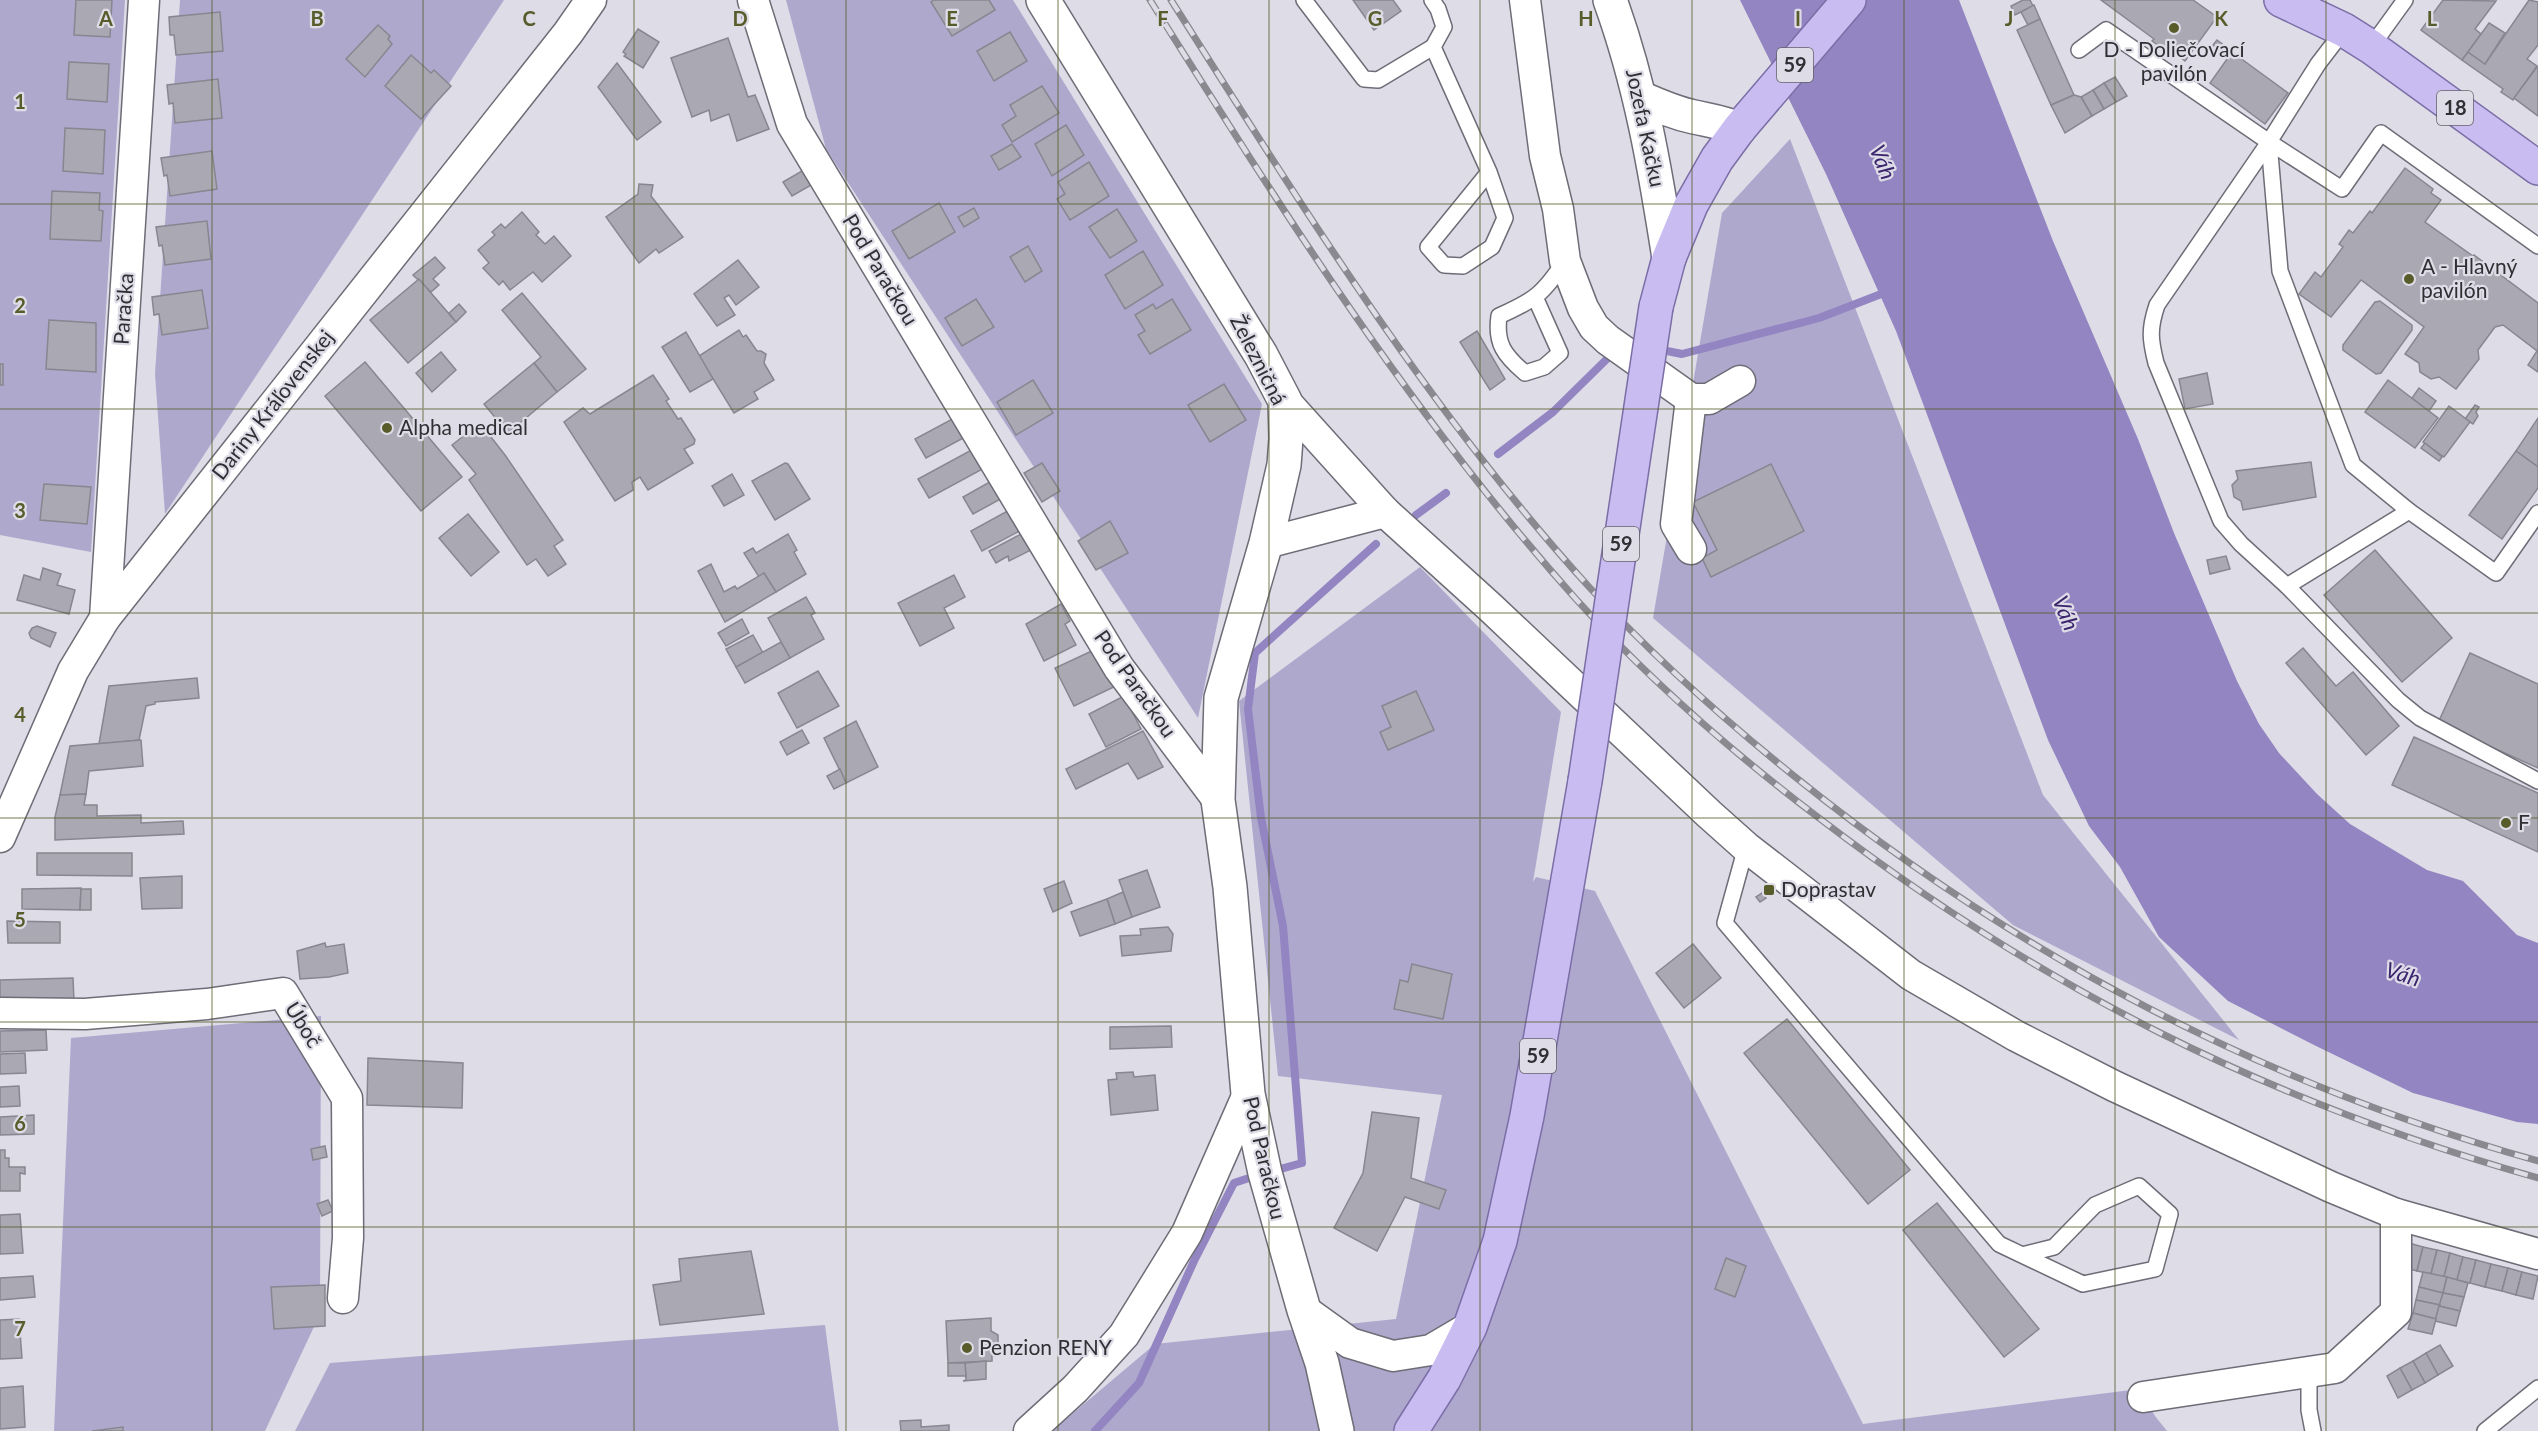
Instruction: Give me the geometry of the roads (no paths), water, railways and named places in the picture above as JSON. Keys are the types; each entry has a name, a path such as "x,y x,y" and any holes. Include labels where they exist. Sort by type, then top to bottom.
{"main road":[{"name":"59","path":"1411,1431 1444,1379 1470,1327 1500,1240 1515,1181 1585,781 1656,307 1669,258 1691,206 1718,159 1739,129 1849,0"},
{"name":"18","path":"2281,0 2344,30 2371,47 2538,168"},
{"name":"18","path":"2308,0 2344,30"}],"street":[{"name":"Paračka","path":"105,618 144,0"},
{"name":"Dariny Kráľovenskej","path":"0,837 73,671 105,618 568,33 591,0"},
{"name":"Pod Paračkou","path":"753,0 792,124 1119,668 1218,800 1230,887 1248,1094 1265,1173 1304,1310 1322,1363 1336,1431"},
{"name":"Železničná","path":"1043,0 1254,345 1285,401 1284,465 1266,543 1221,698 1218,800"},
{"path":"1525,0 1545,156 1558,209 1565,261 1583,308 1594,327 1622,352 1691,399 1709,399 1740,381"},
{"name":"Jozefa Kačku","path":"1610,0 1625,40 1641,98 1654,158 1669,258"},
{"path":"1641,98 1669,111 1696,118 1719,120 1739,129"},
{"path":"1691,399 1676,524 1691,549"},
{"path":"1285,401 1385,512 1746,847 1911,975 2016,1036 2125,1092 2331,1187 2396,1214 2538,1254"},
{"path":"1266,543 1385,512"},
{"name":"Úboč","path":"0,1013 85,1014 207,1004 283,993 348,1098 348,1238 343,1298"},
{"path":"1029,1431 1075,1389 1124,1335 1187,1233 1248,1094"},
{"path":"2143,1397 2336,1368 2396,1312 2396,1214"},
{"path":"1304,1310 1350,1343 1393,1356 1431,1350 1470,1327"}],"lane":[{"path":"1304,0 1364,79 1378,80 1433,47 1444,27 1438,9 1432,0"},
{"path":"2371,47 2405,0"},
{"path":"2079,50 2106,30 2269,142 2342,189 2381,133 2538,246"},
{"path":"2344,30 2318,64 2269,142 2157,305 2150,325 2156,363 2221,521 2241,544 2287,586 2398,700 2420,718 2538,781"},
{"path":"1433,47 1489,172 1505,218 1492,247 1463,266 1444,265 1428,247 1489,172"},
{"path":"2269,142 2280,271 2353,465 2409,511 2496,573 2538,513"},
{"path":"1535,297 1560,353 1544,367 1525,373 1506,356 1497,332 1499,316 1547,289 1565,261"},
{"path":"2287,586 2409,511"},
{"path":"1746,847 1725,923 1999,1244 2022,1255 2083,1284 2154,1269 2170,1214 2139,1186 2094,1205 2054,1247 2022,1255"},
{"path":"2309,1372 2309,1410 2313,1431"},
{"path":"2485,1431 2538,1388"}],"water":[{"name":"Váh","path":"1740,0 1959,0 2053,241 2138,439 2174,533 2237,681 2259,724 2279,753 2317,794 2350,824 2427,870 2463,881 2517,935 2538,943 2538,1124 2517,1122 2413,1093 2314,1045 2228,1001 2159,937 2120,867 2089,826 2048,740 1896,331 1826,174"}],"waterway":[{"path":"1657,349 1682,354 1819,318 1889,291"},
{"path":"1498,454 1553,412 1615,351"},
{"path":"1416,515 1446,493"},
{"path":"1270,1172 1302,1163 1283,926 1261,818 1248,709 1255,653 1376,544"},
{"path":"1095,1431 1139,1383 1194,1261 1234,1183 1258,1175"}],"railway":[{"path":"1150,0 1298,232 1403,383 1458,456 1575,598 1661,686 1723,741 1819,818 1903,879 1987,935 2073,987 2251,1076 2343,1114 2439,1148 2538,1178"},
{"path":"1171,0 1368,303 1474,450 1590,588 1663,662 1741,732 1879,841 1966,902 2055,957 2146,1007 2240,1053 2337,1093 2436,1129 2538,1161"}],"place":[{"name":"D - Doliečovací pavilón","path":"2174,28"},
{"name":"A - Hlavný pavilón","path":"2409,279"},
{"name":"Alpha medical","path":"387,428"},
{"name":"F","path":"2506,823"},
{"name":"Doprastav","path":"1769,890"},
{"name":"Penzion RENY","path":"967,1348"}]}
